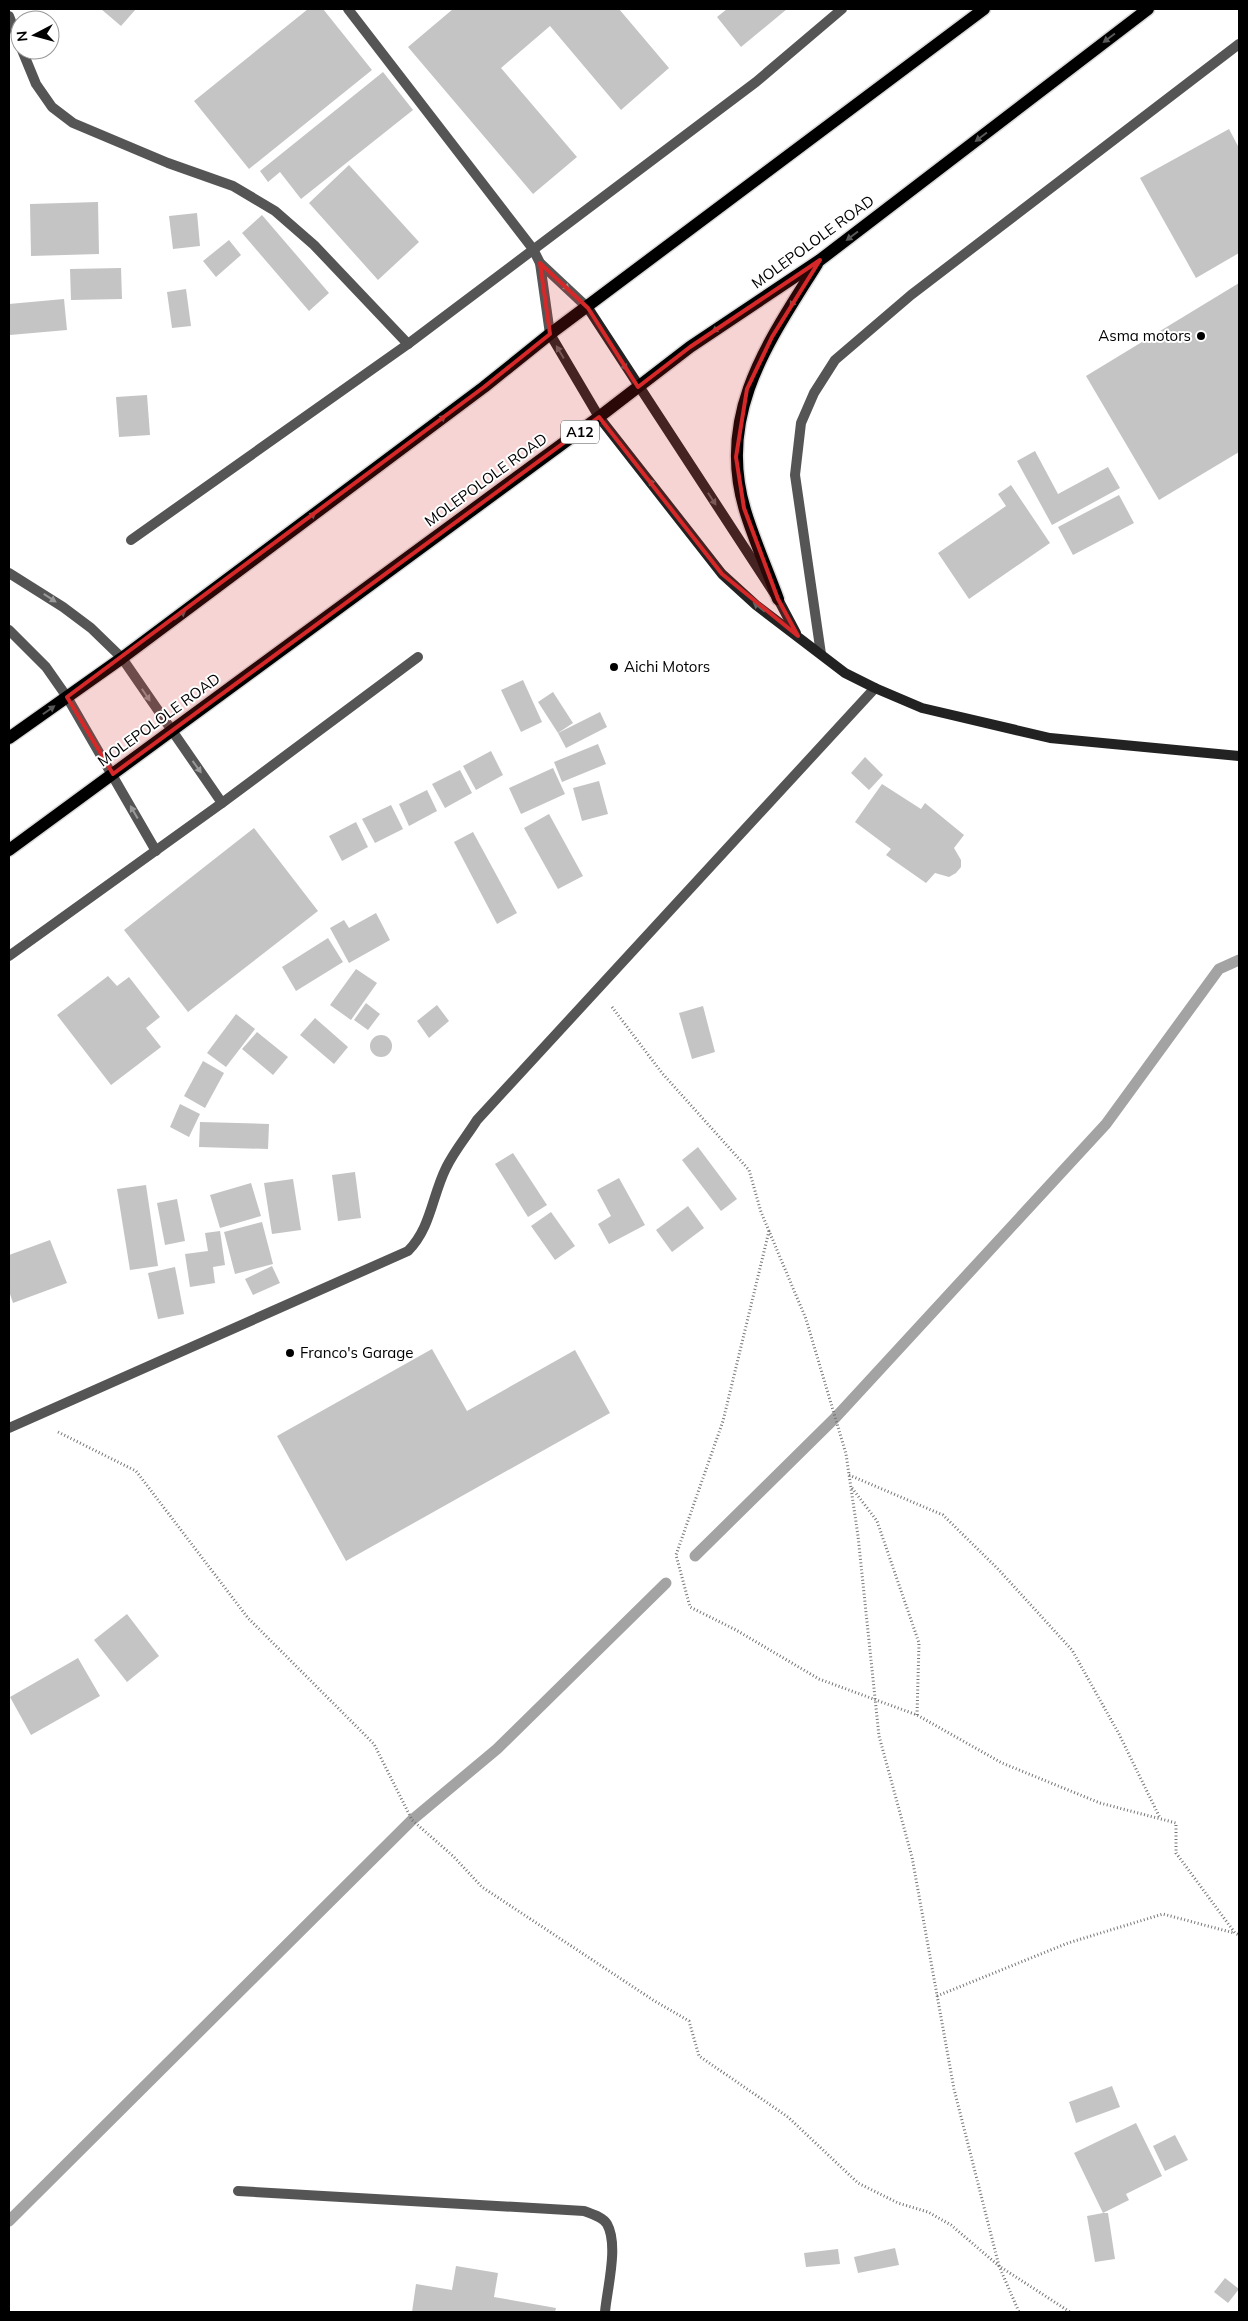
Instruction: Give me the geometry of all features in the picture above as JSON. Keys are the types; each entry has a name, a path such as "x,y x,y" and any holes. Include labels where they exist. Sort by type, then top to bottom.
{"main road":[{"path":"9,738 122,658 984,9"},
{"name":"MOLEPOLOLE ROAD","path":"9,850 599,418 690,347 820,260 1148,9"},
{"path":"778,599 744,508 736,457 738,424 747,389 772,337 820,260"}],"street":[{"path":"348,9 533,249 540,263 550,334 599,418 722,574 756,605 846,672 875,688 922,708 1050,738 1239,756"},
{"path":"131,540 408,344 756,82 842,9"},
{"path":"821,654 795,475 801,423 814,393 835,360 911,295 1239,44"},
{"path":"26,60 36,84 52,107 73,124 168,163 233,186 275,211 314,245 408,344"},
{"path":"540,263 588,308 778,599 798,636"},
{"path":"9,573 92,628 122,658 222,803"},
{"path":"9,630 46,667 67,697 156,851"},
{"path":"9,956 222,803 418,657"},
{"path":"9,1428 408,1251 418,1242 425,1228 446,1168 477,1120 875,688"},
{"path":"238,2191 584,2211 596,2215 606,2222 613,2246 604,2312"}],"path":[{"path":"598,988 662,1073 749,1170 761,1212 806,1319 846,1454 879,1736 912,1857 954,2089 999,2266 1019,2312"},
{"path":"769,1231 723,1421 676,1555 690,1606 736,1630 820,1679 917,1715 1002,1763 1100,1803 1176,1823 1176,1853 1235,1933"},
{"path":"31,1418 136,1472 248,1618 374,1744 412,1820 453,1856 482,1887 653,2000 689,2021 699,2056 788,2118 858,2183 898,2203 928,2212 950,2225 999,2266 1070,2312"},
{"path":"849,1475 943,1515 998,1569 1072,1650 1119,1734 1160,1819"},
{"path":"851,1486 876,1521 919,1643 917,1715"},
{"path":"937,1996 1068,1944 1163,1914 1239,1935"}],"highlighted area":[{"path":"820,260 772,337 747,389 736,457 744,508 778,599 798,636 722,574 599,417 113,774 67,697 484,387 550,334 540,263 588,308 638,387 690,347"}],"building":[{"path":"101,9 136,9 121,26"},
{"path":"308,9 323,9 372,70 249,169 194,101"},
{"path":"453,9 619,9 669,68 621,110 550,26 501,68 577,157 533,194 408,47"},
{"path":"727,9 787,9 741,47 717,17"},
{"path":"383,72 413,110 301,199 280,172 268,182 260,171"},
{"path":"1229,129 1239,148 1239,253 1196,278 1140,178"},
{"path":"349,165 419,242 378,280 309,203"},
{"path":"98,202 99,254 31,256 30,204"},
{"path":"197,213 200,246 173,249 169,216"},
{"path":"262,215 329,293 309,311 242,233"},
{"path":"229,240 241,255 216,277 203,261"},
{"path":"121,268 122,299 71,300 70,269"},
{"path":"1239,283 1239,452 1159,500 1086,376"},
{"path":"186,289 191,326 172,328 167,292"},
{"path":"64,299 67,330 10,335 9,304"},
{"path":"147,395 150,435 119,437 116,397"},
{"path":"1035,451 1058,494 1108,467 1120,488 1052,525 1017,461"},
{"path":"1011,485 1050,543 969,599 938,553 1006,506 998,494"},
{"path":"1119,495 1134,523 1073,555 1058,527"},
{"path":"523,680 542,722 521,732 501,690"},
{"path":"553,692 573,723 558,733 538,702"},
{"path":"600,712 607,727 566,748 558,733"},
{"path":"598,744 606,764 562,782 554,762"},
{"path":"491,751 503,775 476,790 463,766"},
{"path":"865,757 883,775 869,790 851,773"},
{"path":"553,768 565,794 521,814 509,788"},
{"path":"460,770 472,793 445,808 432,784"},
{"path":"599,781 608,814 582,821 573,788"},
{"path":"882,784 921,809 925,803 964,835 954,848 961,860 961,867 956,873 949,877 935,873 926,883 886,855 891,849 855,822"},
{"path":"427,790 437,811 409,826 399,804"},
{"path":"391,805 403,829 375,843 362,819"},
{"path":"549,814 583,876 558,889 524,828"},
{"path":"356,822 368,847 342,861 329,836"},
{"path":"254,828 318,911 188,1012 124,930"},
{"path":"473,832 517,913 497,924 454,842"},
{"path":"376,913 390,940 349,963 330,928 344,920 349,928"},
{"path":"328,938 343,962 296,991 282,967"},
{"path":"356,969 377,983 351,1020 330,1005"},
{"path":"108,976 117,986 129,977 160,1017 146,1028 161,1047 111,1085 57,1015"},
{"path":"366,1003 380,1014 368,1030 354,1020"},
{"path":"437,1005 449,1021 429,1038 417,1021"},
{"path":"703,1006 715,1052 692,1059 679,1013"},
{"path":"236,1014 255,1029 226,1067 207,1053"},
{"path":"315,1018 348,1047 334,1064 300,1035"},
{"path":"257,1032 288,1057 273,1075 242,1049"},
{"path":"377,1035 385,1035 392,1042 392,1050 385,1057 377,1057 370,1050 370,1042"},
{"path":"203,1061 224,1073 205,1108 184,1096"},
{"path":"180,1104 200,1114 189,1137 170,1127"},
{"path":"200,1122 269,1124 268,1149 199,1147"},
{"path":"698,1147 737,1199 721,1211 682,1160"},
{"path":"513,1153 547,1205 528,1217 495,1164"},
{"path":"355,1172 361,1218 338,1221 332,1175"},
{"path":"619,1178 645,1225 609,1244 598,1224 611,1216 597,1190"},
{"path":"293,1179 301,1230 272,1234 264,1183"},
{"path":"251,1183 261,1216 220,1228 210,1195"},
{"path":"146,1185 158,1266 130,1270 117,1189"},
{"path":"177,1199 185,1241 165,1245 157,1203"},
{"path":"688,1206 704,1228 672,1252 656,1230"},
{"path":"551,1212 575,1246 555,1260 531,1226"},
{"path":"262,1222 273,1264 235,1274 224,1232"},
{"path":"220,1231 225,1265 213,1267 215,1283 190,1287 185,1254 208,1251 205,1233"},
{"path":"50,1240 67,1283 13,1303 9,1291 9,1255"},
{"path":"272,1266 280,1283 253,1295 245,1279"},
{"path":"175,1267 184,1314 158,1319 148,1273"},
{"path":"432,1349 467,1411 575,1350 610,1413 346,1561 277,1436"},
{"path":"127,1614 159,1656 127,1682 94,1640"},
{"path":"78,1658 100,1696 31,1735 10,1697"},
{"path":"1112,2086 1120,2107 1076,2123 1069,2102"},
{"path":"1136,2123 1162,2176 1126,2194 1129,2200 1103,2213 1074,2153"},
{"path":"1175,2135 1188,2160 1165,2171 1153,2146"},
{"path":"1108,2213 1115,2259 1095,2262 1087,2216"},
{"path":"895,2248 899,2265 858,2273 854,2257"},
{"path":"838,2249 840,2264 806,2267 804,2253"},
{"path":"456,2266 498,2273 494,2297 556,2308 555,2312 412,2312 416,2284 452,2290"},
{"path":"1225,2278 1239,2289 1228,2303 1214,2292"}],"waterway":[{"path":"695,1556 836,1417 1106,1124 1219,969 1239,960"},
{"path":"9,2221 412,1820 497,1749 666,1583"}],"place":[{"name":"Asma motors","path":"1201,336"},
{"name":"Aichi Motors","path":"614,667"},
{"name":"Franco's Garage","path":"290,1353"}]}
